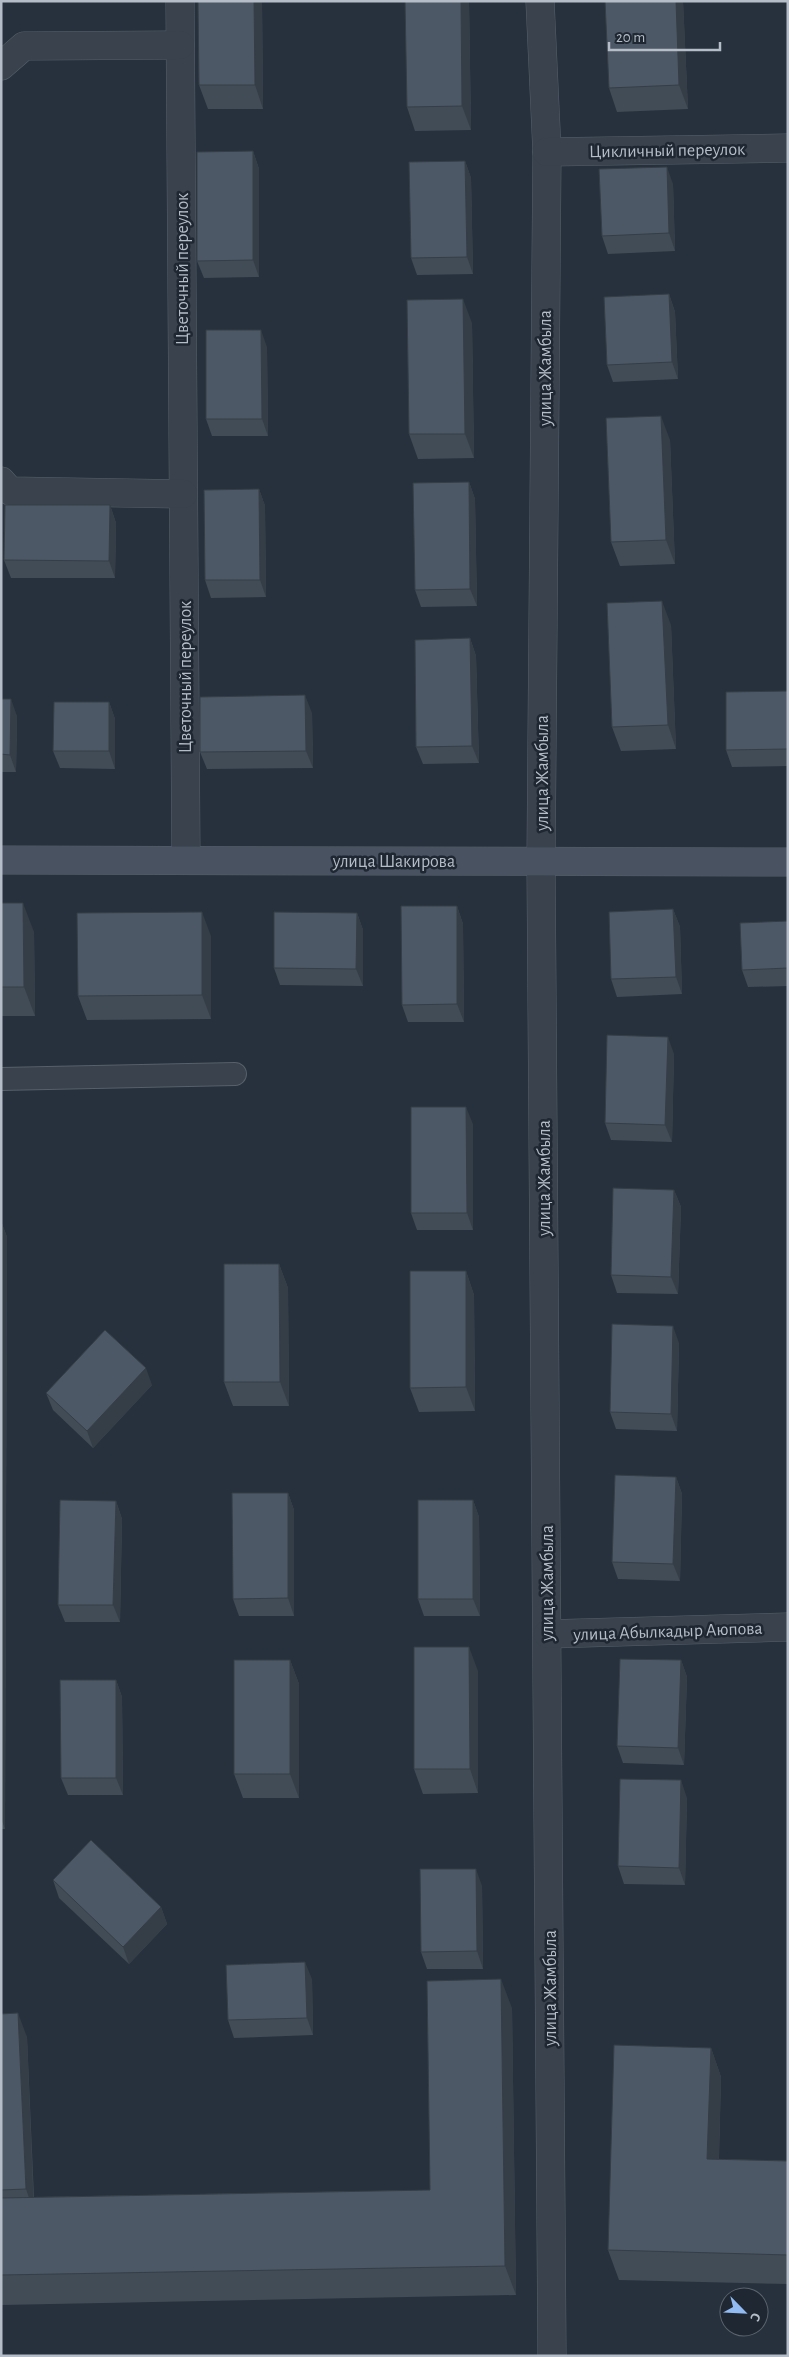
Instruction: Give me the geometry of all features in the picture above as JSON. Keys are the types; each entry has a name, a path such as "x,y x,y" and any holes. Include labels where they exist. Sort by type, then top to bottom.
{"street":[{"name":"Цветочный переулок","path":"180,1 186,860"},
{"name":"улица Жамбыла","path":"540,1 547,152 541,862 552,2356"},
{"path":"1,66 24,46 180,45"},
{"name":"Цикличный переулок","path":"547,152 788,148"},
{"path":"1,480 10,491 183,494"},
{"name":"улица Шакирова","path":"1,860 788,862"},
{"name":"улица Абылкадыр Аюпова","path":"548,1634 788,1627"}],"lane":[{"path":"1,1079 235,1074"}],"building":[{"path":"198,1 254,1 255,85 199,85"},
{"path":"405,1 461,1 462,106 407,107"},
{"path":"605,1 676,1 679,85 609,88"},
{"path":"253,151 253,260 197,261 197,152"},
{"path":"465,161 467,257 411,258 409,162"},
{"path":"667,167 669,233 602,236 599,169"},
{"path":"669,294 672,362 607,365 604,297"},
{"path":"463,299 465,434 409,434 407,300"},
{"path":"206,330 261,330 262,419 206,419"},
{"path":"661,416 666,540 611,542 606,418"},
{"path":"469,482 470,589 415,590 413,483"},
{"path":"259,489 260,580 205,580 204,490"},
{"path":"5,505 110,505 109,561 4,560"},
{"path":"662,601 668,725 612,727 607,603"},
{"path":"470,638 472,746 416,747 415,640"},
{"path":"788,691 788,749 726,750 726,692"},
{"path":"305,695 306,751 200,752 200,697"},
{"path":"1,699 11,699 10,755 1,754"},
{"path":"54,702 109,702 109,751 53,751"},
{"path":"1,903 23,903 24,987 1,987"},
{"path":"401,906 457,906 457,1004 402,1005"},
{"path":"673,909 676,977 611,979 609,912"},
{"path":"202,912 202,995 78,996 77,913"},
{"path":"274,912 357,913 356,969 274,968"},
{"path":"788,921 788,968 742,970 740,923"},
{"path":"607,1035 668,1037 665,1125 605,1123"},
{"path":"411,1107 466,1107 467,1213 411,1213"},
{"path":"613,1188 674,1190 671,1277 611,1275"},
{"path":"224,1264 279,1264 280,1382 224,1382"},
{"path":"410,1271 466,1271 466,1387 410,1388"},
{"path":"612,1324 673,1326 671,1414 610,1412"},
{"path":"105,1330 146,1368 87,1431 46,1393"},
{"path":"615,1475 676,1477 673,1564 612,1562"},
{"path":"232,1493 288,1493 288,1598 233,1599"},
{"path":"60,1500 116,1501 113,1605 58,1605"},
{"path":"418,1500 473,1500 473,1599 418,1599"},
{"path":"414,1647 469,1647 470,1769 414,1769"},
{"path":"620,1659 681,1660 678,1748 617,1746"},
{"path":"234,1660 290,1660 290,1774 234,1774"},
{"path":"60,1680 116,1680 116,1778 61,1778"},
{"path":"620,1779 681,1780 679,1868 618,1866"},
{"path":"91,1840 161,1907 123,1947 53,1880"},
{"path":"420,1869 476,1869 477,1951 421,1952"},
{"path":"305,1962 307,2018 228,2020 226,1965"},
{"path":"501,1979 505,2266 1,2275 1,2198 430,2190 427,1981"},
{"path":"18,2013 26,2189 1,2190 1,2014"},
{"path":"614,2045 711,2048 707,2159 788,2161 788,2255 608,2250"}]}
